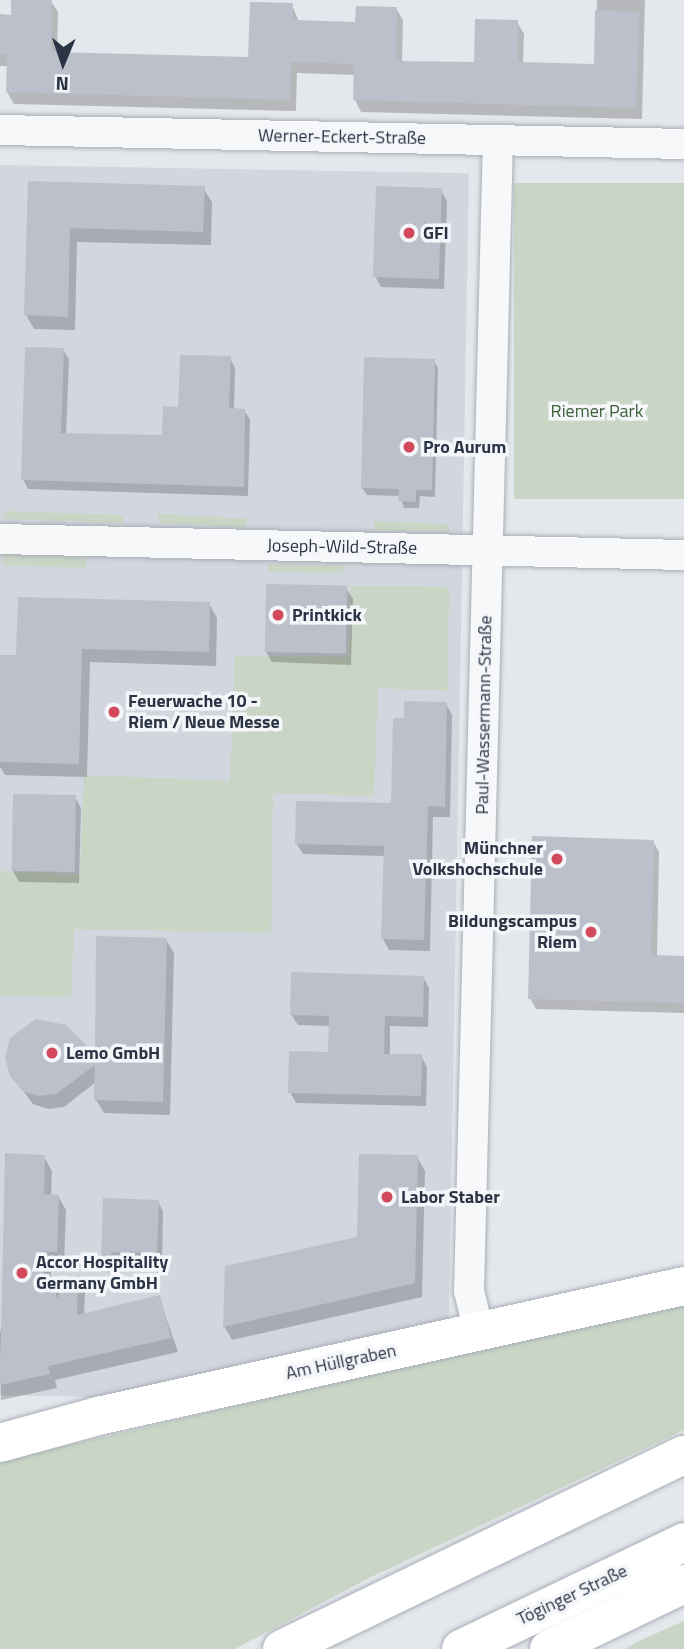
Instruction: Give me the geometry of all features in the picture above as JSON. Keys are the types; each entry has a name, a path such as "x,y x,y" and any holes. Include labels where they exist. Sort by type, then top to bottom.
{"main road":[{"name":"Am Hüllgraben","path":"0,1443 98,1416 684,1286"},
{"path":"282,1649 684,1455"},
{"name":"Töginger Straße","path":"461,1649 684,1542"},
{"path":"592,1649 637,1626 673,1589"},
{"name":"Töginger Straße","path":"548,1649 673,1589"}],"street":[{"name":"Werner-Eckert-Straße","path":"0,130 684,144"},
{"name":"Paul-Wassermann-Straße","path":"479,1332 469,1291 498,140"},
{"name":"Joseph-Wild-Straße","path":"0,539 684,555"}],"shaded area":[{"path":"0,165 469,173 447,1403 0,1395"}],"green space":[{"name":"Riemer Park","path":"514,183 684,183 684,499 514,499"},
{"path":"5,511 123,515 123,523 5,519"},
{"path":"159,514 247,519 246,528 159,523"},
{"path":"374,521 449,524 450,532 373,530"},
{"path":"3,549 86,552 85,568 2,565"},
{"path":"268,564 343,565 343,573 268,572"},
{"path":"350,586 449,587 448,691 378,688 374,796 273,793 271,933 74,929 71,997 0,996 0,871 80,874 84,775 230,781 235,656 349,657"},
{"path":"684,1302 684,1430 367,1579 235,1649 0,1649 0,1461"},
{"path":"684,1621 684,1649 625,1649 643,1639"}],"building":[{"path":"11,0 52,0 51,52 248,57 250,2 293,3 293,20 355,22 356,6 397,7 396,61 474,62 475,19 518,20 517,62 594,64 595,10 639,12 636,108 353,100 354,64 291,62 290,100 6,92 7,55 0,54 0,14 11,15"},
{"path":"28,181 205,186 203,232 70,228 68,317 24,315"},
{"path":"376,186 442,188 439,279 373,277"},
{"path":"25,347 64,348 61,433 162,435 163,406 178,407 180,355 231,356 229,408 245,409 244,487 21,480"},
{"path":"364,357 435,359 432,490 416,490 416,502 398,501 399,489 361,488"},
{"path":"266,584 347,585 346,653 265,652"},
{"path":"18,597 210,602 209,652 82,649 79,764 0,762 0,655 16,655"},
{"path":"404,701 447,702 445,807 428,806 424,940 381,939 384,846 295,844 296,801 391,803 393,718 404,718"},
{"path":"13,794 76,795 75,872 12,871"},
{"name":"Bildungscampus Riem","path":"532,836 654,840 651,955 684,956 684,1003 528,999"},
{"path":"96,936 167,938 163,1102 94,1100 95,1065 56,1094 39,1096 23,1091 10,1076 5,1058 10,1038 36,1019 66,1025 95,1054"},
{"path":"291,972 424,976 423,1017 385,1016 384,1054 422,1054 421,1096 288,1093 289,1051 328,1052 329,1016 290,1015"},
{"name":"Accor Hospitality Germany GmbH","path":"5,1153 45,1155 44,1194 59,1195 57,1252 44,1251 43,1283 56,1284 56,1298 78,1277 77,1315 160,1295 171,1338 48,1366 50,1374 0,1385"},
{"path":"359,1154 418,1155 415,1283 223,1327 225,1266 357,1237"},
{"path":"103,1198 159,1200 157,1253 114,1252 101,1264"}],"place":[{"name":"GFI","path":"409,233"},
{"name":"Pro Aurum","path":"409,447"},
{"name":"Printkick","path":"278,615"},
{"name":"Feuerwache 10 - Riem / Neue Messe","path":"114,712"},
{"name":"Münchner Volkshochschule","path":"557,859"},
{"name":"Bildungscampus Riem","path":"591,932"},
{"name":"Lemo GmbH","path":"52,1053"},
{"name":"Labor Staber","path":"387,1197"},
{"name":"Accor Hospitality Germany GmbH","path":"22,1273"}]}
